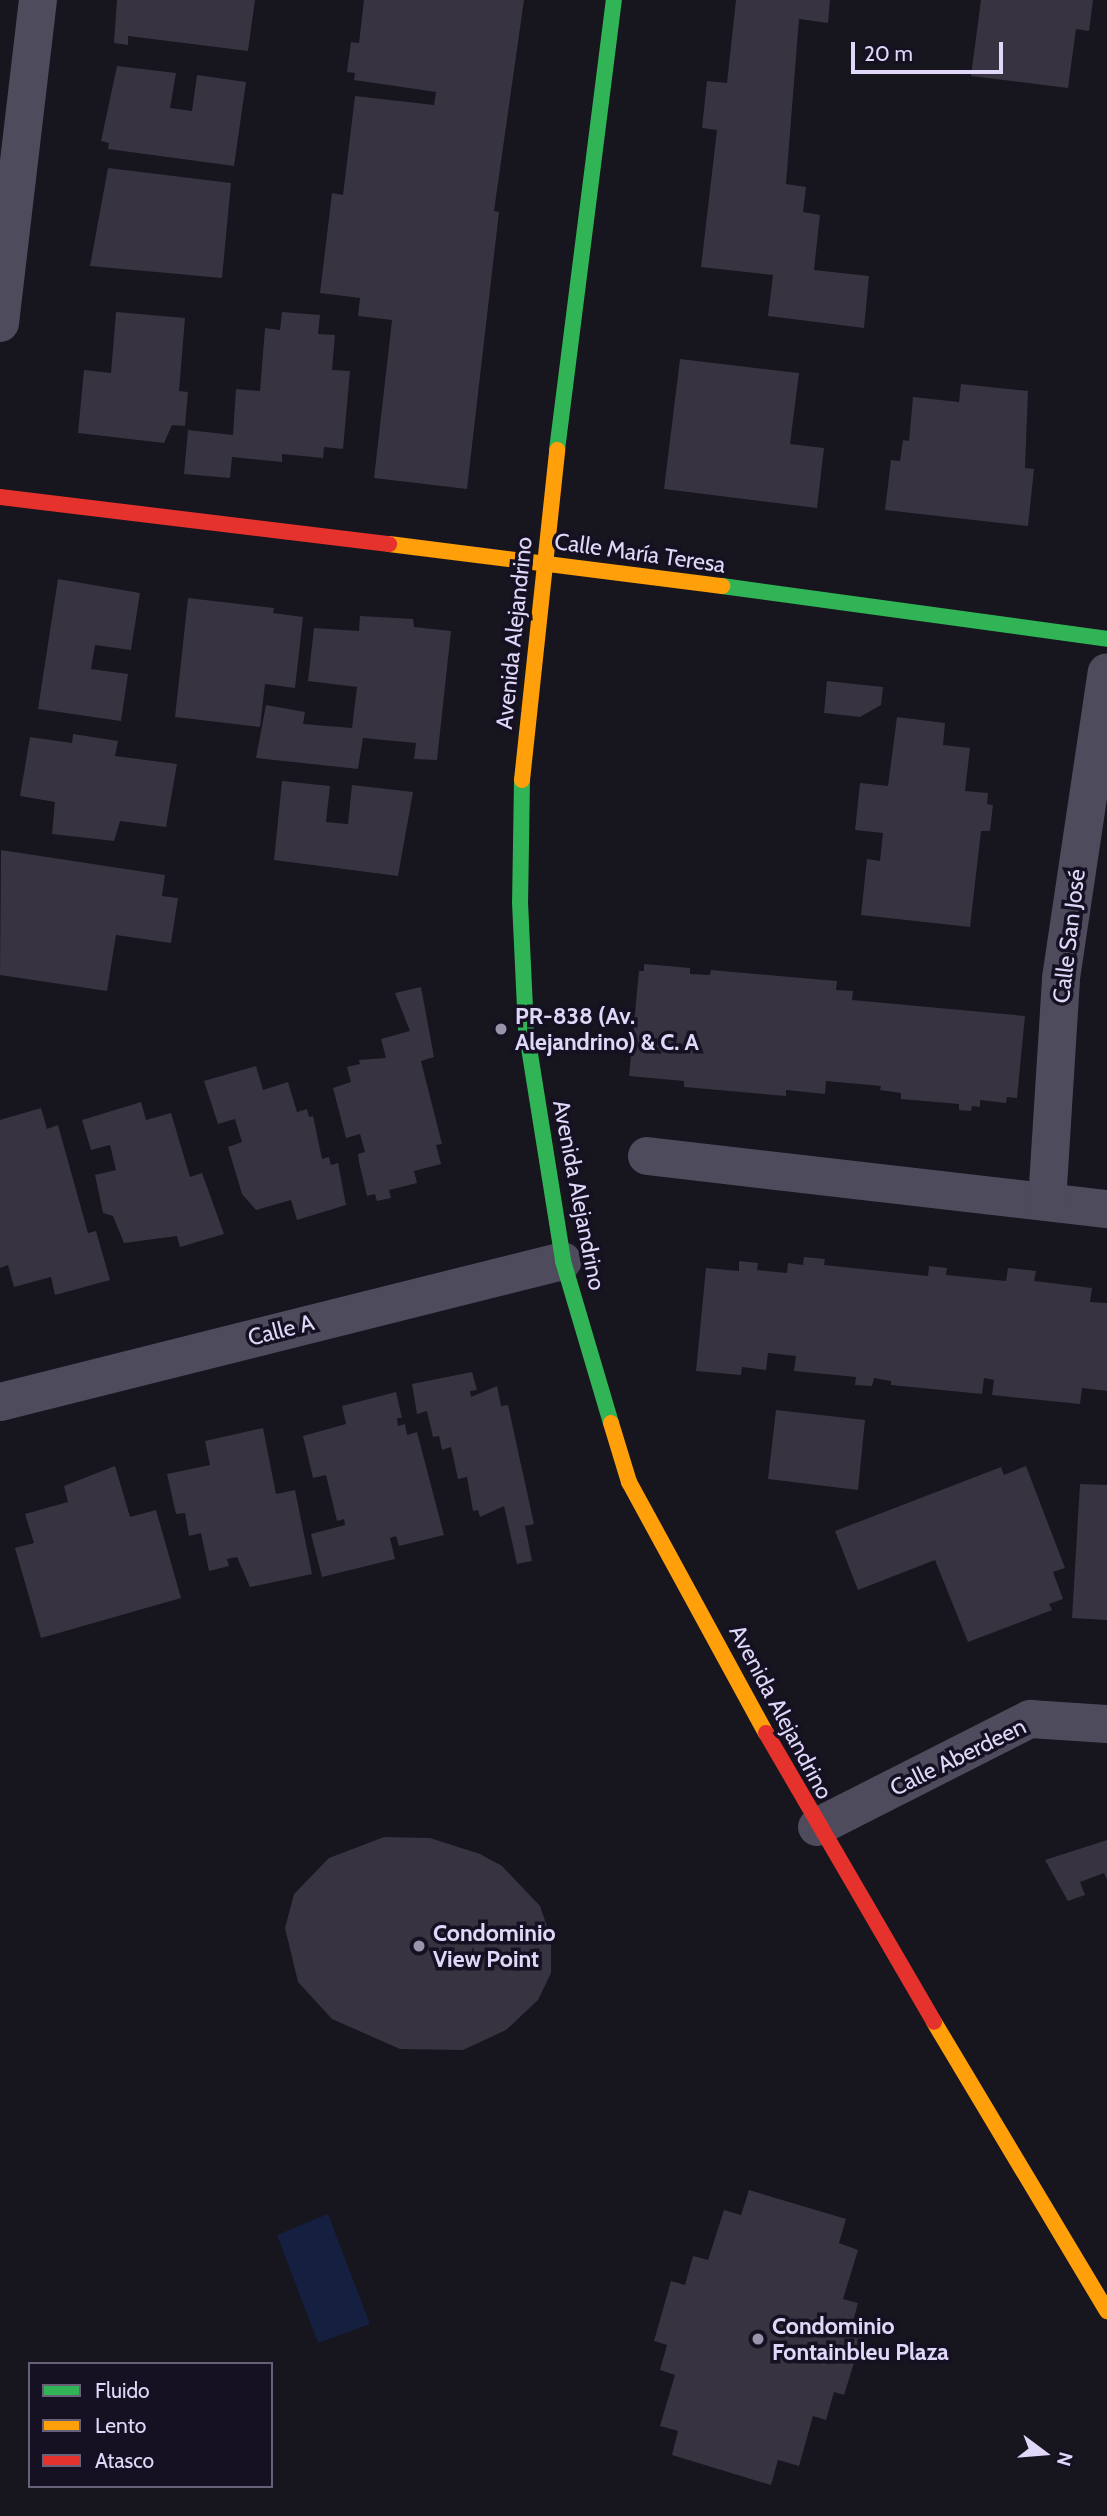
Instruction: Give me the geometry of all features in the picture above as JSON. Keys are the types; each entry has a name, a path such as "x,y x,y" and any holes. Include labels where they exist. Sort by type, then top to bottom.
{"street":[{"path":"0,323 38,0"},
{"name":"Avenida Alejandrino","path":"614,0 543,562 521,790 520,902 526,1029 563,1261 629,1482 817,1827 1107,2311"},
{"name":"Calle María Teresa","path":"0,497 543,562 1107,639"},
{"name":"Calle San José","path":"1048,1202 1061,978 1107,672"},
{"path":"647,1156 1107,1209"},
{"name":"Calle A","path":"0,1402 563,1261"},
{"name":"Calle Aberdeen","path":"817,1827 1030,1719 1107,1724"}],"water":[{"path":"328,2214 370,2324 318,2343 277,2235"}],"building":[{"path":"117,0 255,0 248,51 128,36 128,45 114,43"},
{"path":"364,0 524,0 494,211 499,212 467,489 374,478 392,320 358,316 360,298 320,293 332,193 343,195 355,96 434,105 436,92 354,80 355,73 347,72 351,42 359,43"},
{"path":"736,0 830,0 828,23 799,19 786,184 806,187 803,212 820,215 814,270 869,276 864,328 768,316 773,275 701,267 717,130 702,128 707,81 727,83"},
{"path":"981,0 1093,0 1089,31 1076,29 1068,88 971,76"},
{"path":"117,66 176,73 170,108 192,111 197,75 246,82 234,166 108,149 109,143 101,141"},
{"path":"108,168 231,183 222,278 90,266"},
{"path":"116,312 185,318 179,391 188,392 185,426 172,425 164,443 78,433 84,370 111,373"},
{"path":"282,312 320,315 318,334 335,335 332,370 350,371 343,449 324,447 323,458 282,454 282,462 232,457 230,478 184,474 188,430 233,435 236,389 260,391 265,328 280,330"},
{"path":"680,359 799,373 790,444 824,448 817,508 664,489"},
{"path":"961,384 1028,391 1025,468 1034,469 1028,526 885,510 891,460 900,461 903,440 909,441 913,397 959,402"},
{"path":"58,579 140,593 131,650 95,645 91,669 128,674 121,721 38,709"},
{"path":"188,598 274,608 273,613 303,617 295,688 265,684 260,727 175,717"},
{"path":"360,616 413,619 414,627 451,631 437,760 414,759 416,743 363,738 358,769 256,758 266,705 305,712 303,724 352,728 357,687 308,681 314,628 359,631"},
{"path":"827,681 883,687 881,705 860,717 824,713"},
{"path":"897,717 945,723 943,745 970,748 965,791 988,793 987,804 993,805 990,831 981,831 970,927 861,915 867,859 880,861 883,833 855,830 860,783 888,786"},
{"path":"73,734 118,741 115,756 177,764 166,827 120,821 114,841 52,834 55,802 20,796 30,737 72,743"},
{"path":"282,781 330,786 326,822 348,824 352,785 413,792 398,876 274,860"},
{"path":"1,850 165,875 162,896 178,898 171,943 116,935 107,991 0,975"},
{"path":"644,964 690,968 690,974 710,975 711,970 837,981 836,990 853,991 852,1000 1025,1016 1017,1098 1007,1097 1006,1103 980,1100 980,1107 972,1106 971,1111 959,1110 959,1104 901,1099 901,1093 880,1090 881,1086 826,1081 825,1094 786,1090 786,1096 684,1087 684,1081 629,1076 639,971 644,971"},
{"path":"421,987 434,1057 421,1061 442,1144 436,1145 441,1164 414,1171 417,1183 389,1190 391,1198 377,1201 375,1194 367,1196 358,1154 365,1152 360,1134 346,1138 333,1088 351,1082 347,1067 360,1064 359,1060 386,1058 381,1039 410,1031 395,993"},
{"path":"256,1066 263,1090 288,1082 297,1112 307,1109 309,1117 313,1116 322,1159 329,1157 331,1165 338,1163 346,1205 297,1220 291,1200 256,1210 242,1194 228,1147 242,1142 235,1119 218,1124 204,1081"},
{"path":"141,1102 146,1120 171,1113 190,1177 202,1173 224,1234 180,1247 177,1236 124,1243 113,1216 103,1213 95,1175 116,1170 110,1145 91,1150 82,1120"},
{"path":"41,1108 47,1129 58,1125 88,1233 96,1231 110,1280 55,1295 51,1277 14,1287 8,1265 0,1268 0,1120"},
{"path":"804,1257 825,1259 824,1265 928,1276 929,1266 947,1268 946,1275 1006,1281 1008,1268 1036,1271 1034,1281 1092,1288 1090,1302 1107,1303 1107,1391 1082,1388 1080,1404 992,1395 994,1380 984,1378 982,1394 891,1385 891,1381 874,1378 872,1386 855,1385 856,1377 794,1371 796,1356 768,1353 766,1370 742,1367 741,1375 696,1371 706,1268 739,1271 739,1261 758,1263 757,1270 787,1273 788,1263 803,1265"},
{"path":"472,1372 477,1390 470,1391 471,1397 497,1386 501,1406 508,1405 534,1524 525,1526 532,1561 517,1564 504,1506 480,1517 478,1510 473,1511 467,1477 458,1479 451,1447 442,1450 439,1436 433,1437 427,1411 417,1414 412,1384"},
{"path":"396,1392 402,1418 397,1418 398,1426 405,1424 407,1435 417,1432 444,1535 399,1546 396,1536 390,1538 395,1559 322,1577 311,1534 345,1525 344,1519 337,1521 326,1475 313,1478 303,1436 346,1424 342,1406"},
{"path":"776,1410 865,1420 858,1490 768,1479"},
{"path":"263,1428 276,1494 295,1490 312,1574 250,1587 237,1557 227,1559 229,1566 209,1571 201,1533 189,1536 185,1513 176,1514 167,1474 210,1465 205,1441"},
{"path":"115,1466 130,1517 156,1510 181,1598 41,1638 15,1548 34,1543 25,1514 68,1502 64,1486"},
{"path":"1026,1466 1065,1568 1053,1572 1063,1599 1049,1604 1052,1610 968,1642 935,1560 858,1590 835,1531 1001,1467 1004,1475"},
{"path":"1080,1484 1107,1485 1107,1620 1072,1618"},
{"name":"Condominio View Point","path":"384,1837 430,1838 480,1854 502,1866 540,1906 551,1938 551,1973 538,2000 506,2030 463,2050 400,2049 332,2019 298,1982 285,1928 294,1894 329,1858"},
{"path":"1107,1840 1107,1880 1104,1873 1080,1882 1085,1895 1068,1901 1045,1860"},
{"name":"Condominio Fontainbleu Plaza","path":"749,2190 846,2219 839,2243 858,2250 843,2299 858,2303 850,2333 862,2337 844,2395 834,2392 826,2420 813,2416 799,2466 778,2460 771,2485 672,2455 678,2431 660,2426 675,2375 660,2370 667,2345 654,2341 671,2281 685,2285 693,2256 708,2260 724,2210 741,2215"}],"traffic: fast":[{"path":"557,450 614,0"},
{"path":"722,586 1107,639"},
{"path":"522,780 520,902 526,1029 563,1261 611,1423"}],"traffic: slow":[{"path":"522,780 557,450"},
{"path":"389,544 722,586"},
{"path":"611,1423 629,1482 766,1733"},
{"path":"934,2022 1107,2311"}],"traffic: jam":[{"path":"0,497 389,544"},
{"path":"766,1733 934,2022"}],"place":[{"name":"PR-838 (Av. Alejandrino) & C. A","path":"501,1029"},
{"name":"Condominio View Point","path":"419,1946"},
{"name":"Condominio Fontainbleu Plaza","path":"758,2339"}]}
